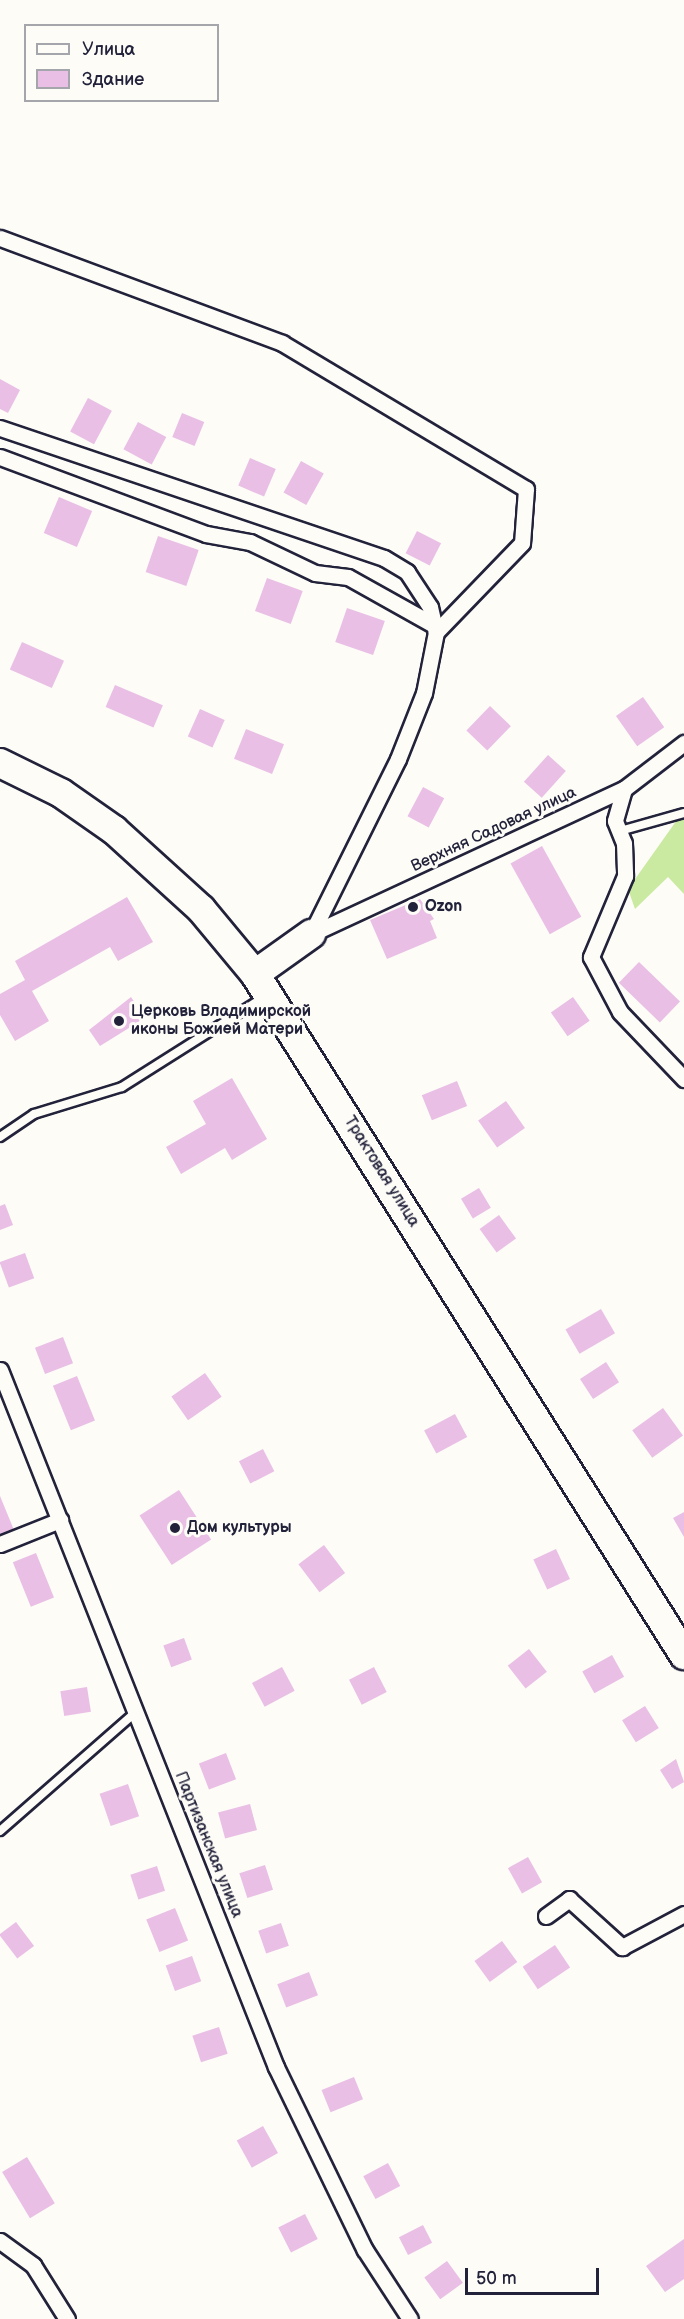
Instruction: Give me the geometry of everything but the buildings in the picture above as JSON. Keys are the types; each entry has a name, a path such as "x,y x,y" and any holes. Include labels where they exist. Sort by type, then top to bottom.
{"highway":[{"name":"Трактовая улица","path":"0,763 61,793 114,830 201,909 262,984 684,1655"},
{"path":"262,984 310,934"}],"street":[{"path":"0,238 282,343 526,489 522,543 434,628"},
{"path":"0,428 384,558 407,572 430,607 434,628 423,693 398,759 310,934"},
{"path":"0,457 206,534 250,542 315,573 348,577 434,628"},
{"name":"Верхняя Садовая улица","path":"310,934 624,789 684,743"},
{"path":"624,789 615,821 620,831 625,876 591,957 620,1012 684,1079"},
{"name":"Партизанская улица","path":"0,1370 276,2067 365,2250 410,2319"},
{"path":"0,1544 60,1520"},
{"path":"546,1916 569,1899 622,1947 684,1914"},
{"path":"0,2241 33,2265 67,2319"}],"lane":[{"path":"620,831 684,813"},
{"path":"0,1137 34,1114 122,1087 262,984"},
{"path":"0,1831 136,1712"}],"green space":[{"path":"684,810 684,894 668,877 635,909 628,889"}],"place":[{"name":"Ozon","path":"413,907"},
{"name":"Церковь Владимирской иконы Божией Матери","path":"119,1021"},
{"name":"Дом культуры","path":"175,1528"}]}
